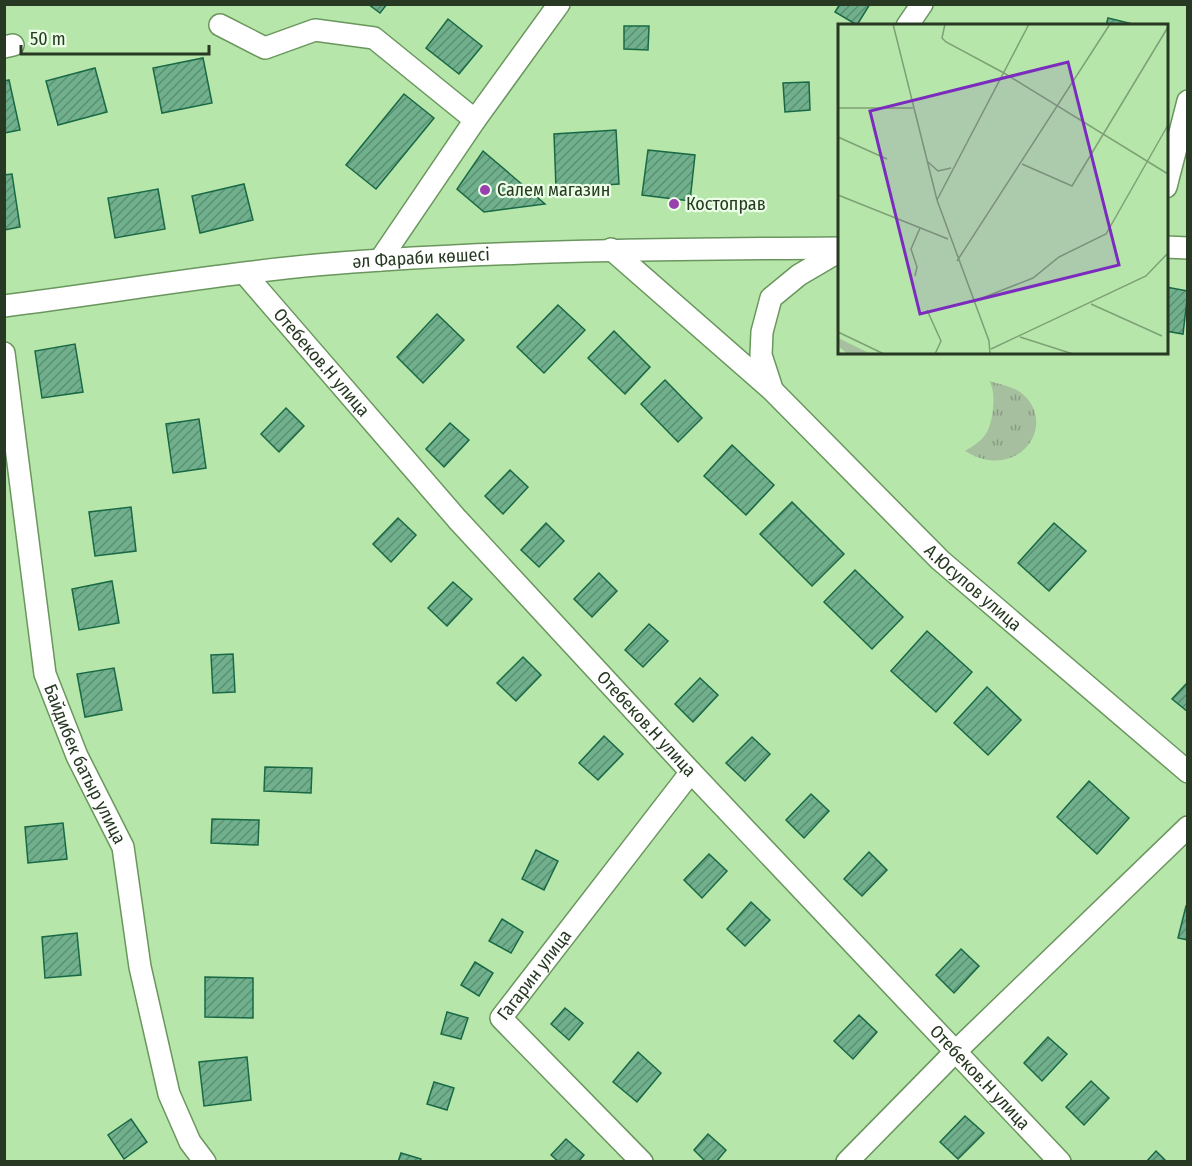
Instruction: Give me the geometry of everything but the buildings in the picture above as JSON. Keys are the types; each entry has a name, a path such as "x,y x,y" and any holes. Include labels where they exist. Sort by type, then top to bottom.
{"street":[{"path":"380,260 475,120 559,4"},
{"path":"908,24 922,4"},
{"path":"220,25 265,48 315,30 374,39 475,120"},
{"path":"1168,183 1188,100"},
{"path":"1168,247 1188,248"},
{"name":"әл Фараби көшесі","path":"4,306 244,274 380,260 611,249 838,250"},
{"name":"А.Юсупов улица","path":"611,249 772,390 940,560 1188,772"},
{"name":"А.Юсупов улица","path":"772,390 761,355 762,332 771,298 799,275 838,251"},
{"name":"Отебеков.Н улица","path":"244,274 457,519 691,772 1060,1161"},
{"name":"Байдибек батыр улица","path":"4,353 45,674 77,756 123,847 141,967 169,1094 190,1142 205,1161"},
{"name":"Гагарин улица","path":"642,1161 501,1018 691,772"},
{"path":"847,1161 955,1052 1188,827"}],"green space":[{"path":"989,381 1020,392 1032,405 1036,419 1035,433 1028,445 1017,455 1002,460 984,459 965,451 983,438 989,427 993,392"}],"place":[{"name":"Салем магазин","path":"485,190"},
{"name":"Костоправ","path":"674,204"}]}
